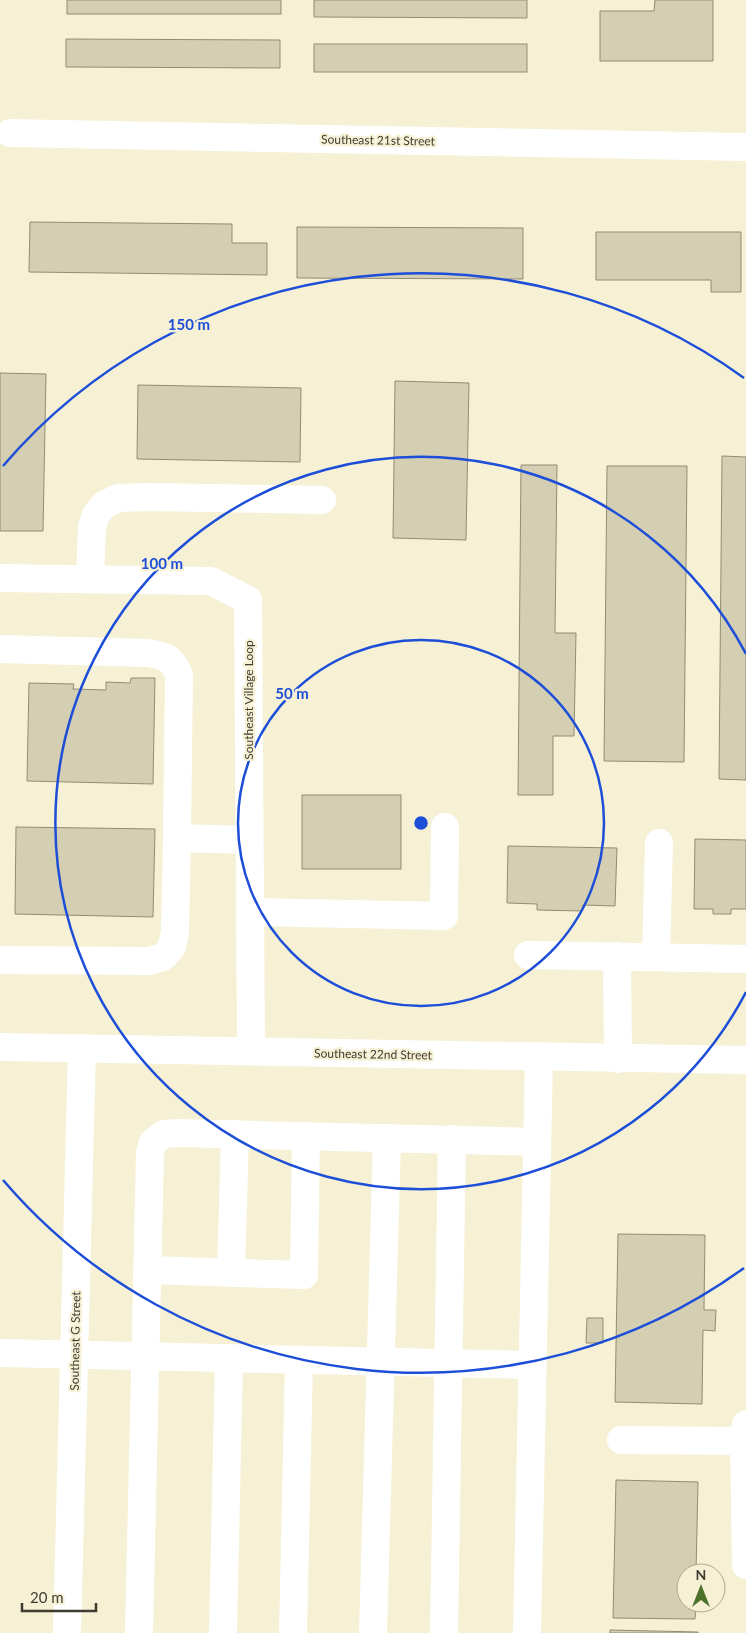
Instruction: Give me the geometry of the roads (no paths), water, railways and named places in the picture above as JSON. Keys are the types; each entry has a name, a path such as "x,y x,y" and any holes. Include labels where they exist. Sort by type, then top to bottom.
{"street":[{"name":"Southeast 21st Street","path":"10,133 746,147"},
{"path":"90,579 92,526 96,515 104,505 118,498 322,500"},
{"name":"Southeast Village Loop","path":"0,578 211,581 248,600 251,1052"},
{"path":"0,649 148,653 165,656 174,664 179,675 178,838 172,947 163,957 149,961 0,960"},
{"path":"250,912 444,916 445,827"},
{"path":"178,838 249,840"},
{"path":"656,957 659,843"},
{"path":"528,955 746,959"},
{"path":"617,956 618,1059"},
{"name":"Southeast 22nd Street","path":"0,1047 746,1060"},
{"name":"Southeast G Street","path":"67,1633 82,1048"},
{"path":"527,1633 539,1057"},
{"path":"140,1633 150,1153 153,1142 164,1134 177,1133 537,1142"},
{"path":"231,1273 235,1134"},
{"path":"148,1270 304,1275 306,1136"},
{"path":"373,1633 387,1138"},
{"path":"444,1633 452,1139"},
{"path":"0,1353 146,1358 532,1365"},
{"path":"223,1633 229,1359"},
{"path":"293,1633 298,1361"},
{"path":"621,1440 745,1432 746,1565"}]}
